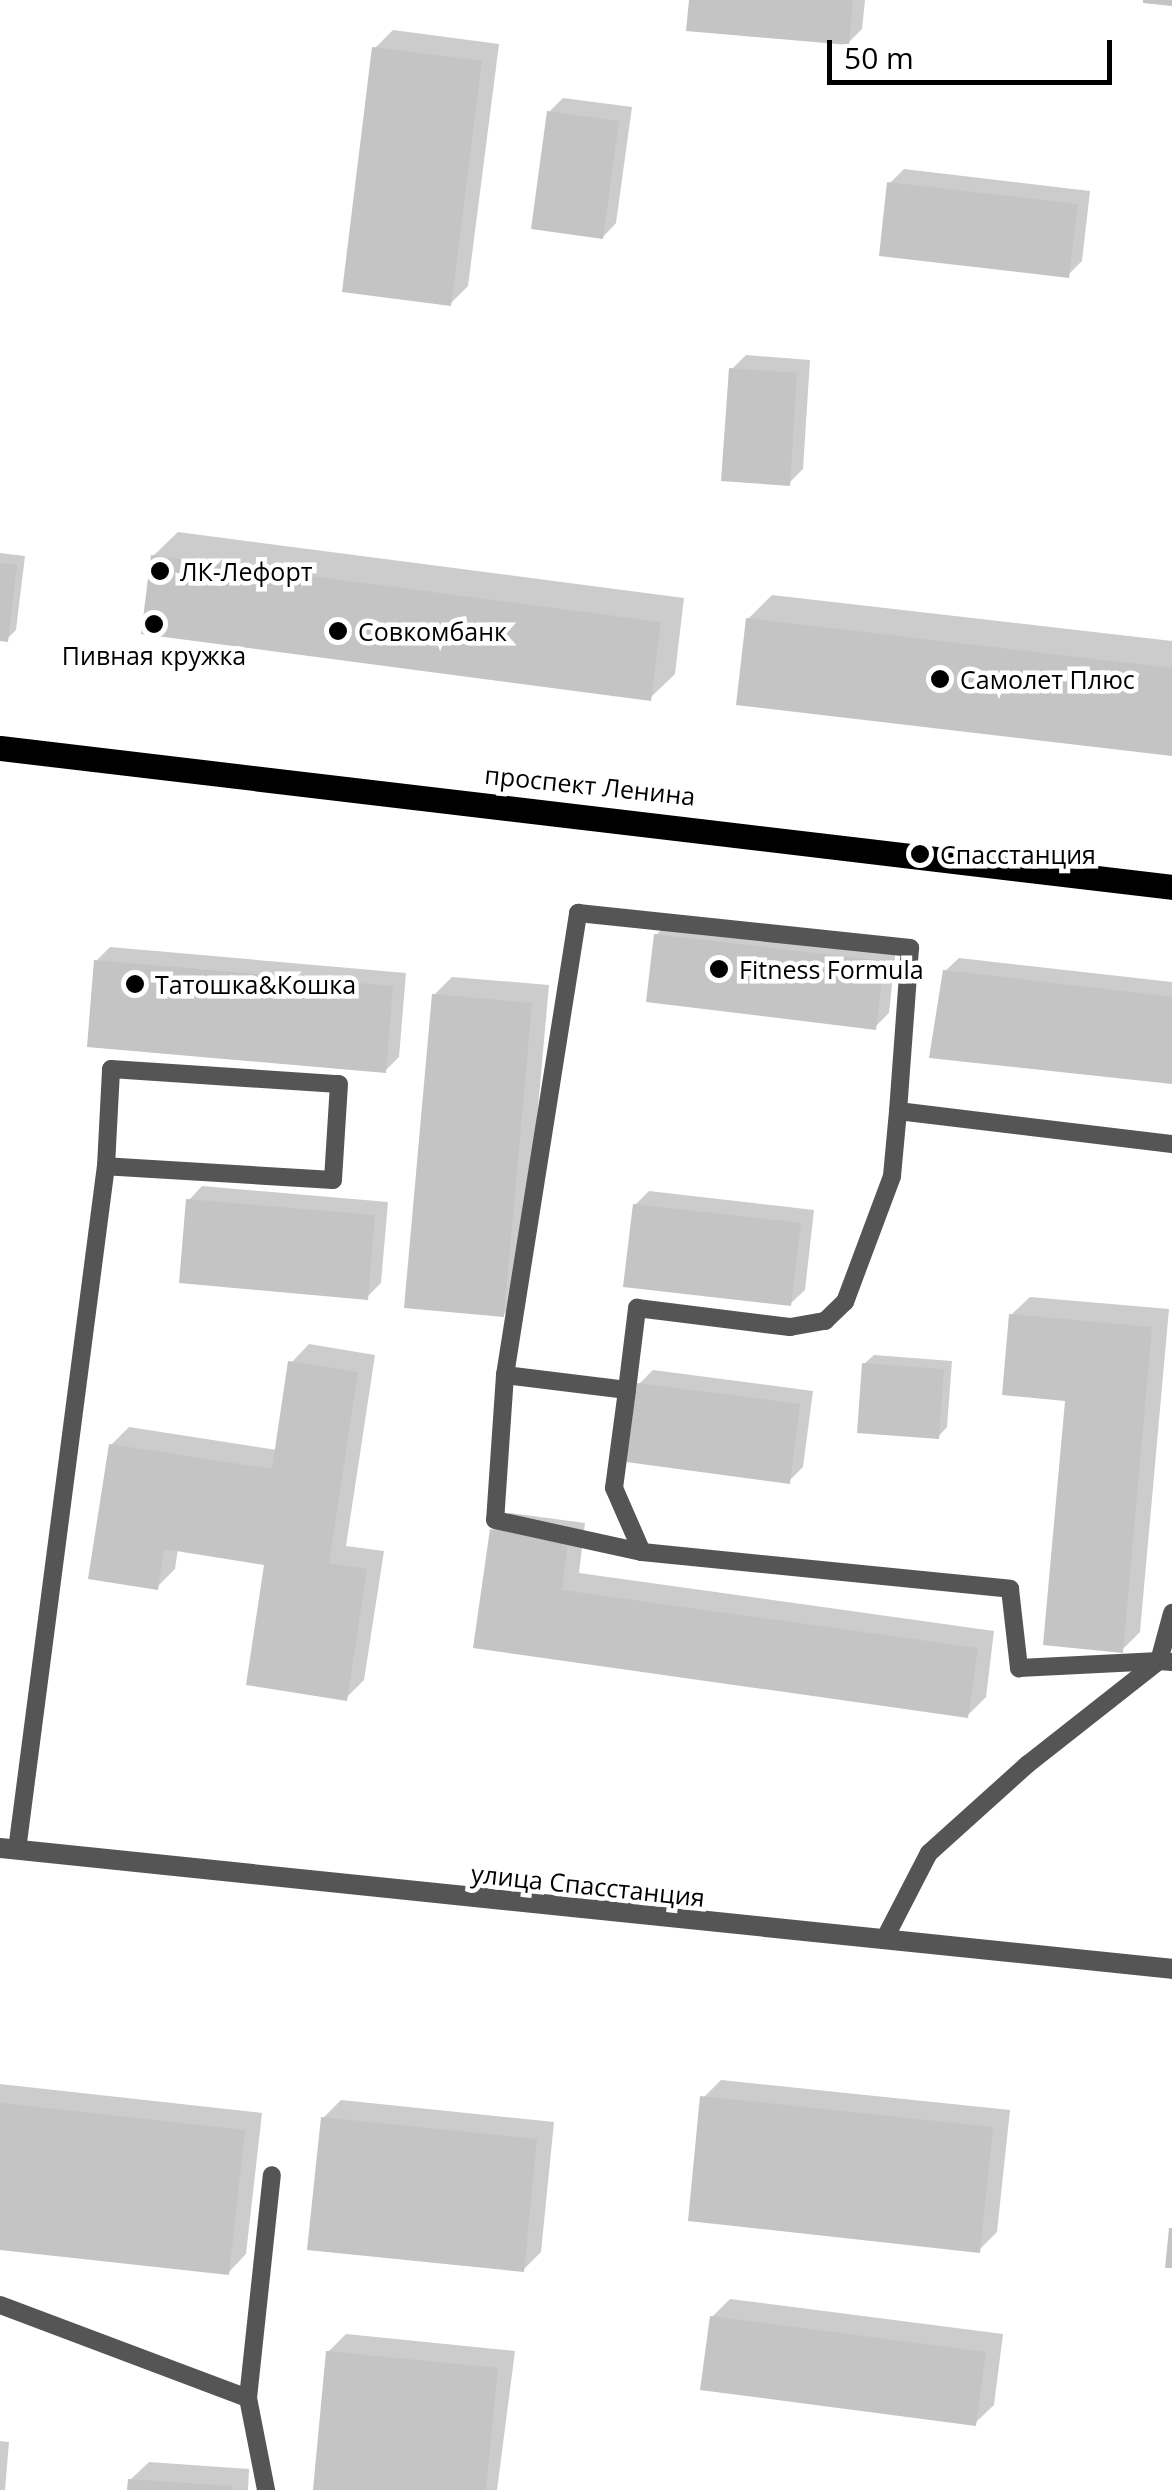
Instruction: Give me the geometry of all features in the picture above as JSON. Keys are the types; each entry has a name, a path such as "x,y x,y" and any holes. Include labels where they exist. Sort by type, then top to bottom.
{"main road":[{"name":"проспект Ленина","path":"0,748 1172,887"}],"street":[{"name":"улица Спасстанция","path":"8,1849 1172,1969"}],"lane":[{"path":"642,1552 614,1488 637,1308 790,1327 824,1322 846,1302 892,1176 910,948 578,913 505,1375 494,1520 642,1552 1010,1588 1018,1668 1166,1662"},
{"path":"8,1849 106,1166 112,1069 339,1084 333,1180 106,1166"},
{"path":"898,1110 1172,1144"},
{"path":"505,1375 627,1390"},
{"path":"884,1940 929,1853 1028,1764 1166,1662 1172,1613"},
{"path":"266,2490 248,2398 272,2175"},
{"path":"0,2305 248,2398"}],"building":[{"path":"689,0 853,0 849,45 686,31"},
{"path":"1172,0 1172,6 1143,3"},
{"path":"372,47 482,61 451,306 342,292"},
{"path":"547,111 619,121 603,239 531,229"},
{"path":"887,182 1078,204 1069,278 879,256"},
{"path":"729,368 797,373 790,486 721,481"},
{"path":"151,555 661,622 651,701 141,634"},
{"path":"0,563 17,565 8,642 0,641"},
{"path":"746,618 1172,668 1172,756 736,705"},
{"path":"654,934 884,961 876,1030 646,1002"},
{"path":"94,960 393,986 386,1073 87,1047"},
{"path":"943,970 1172,997 1172,1084 929,1058"},
{"path":"432,994 532,1003 504,1317 404,1308"},
{"path":"186,1199 375,1215 368,1300 179,1283"},
{"path":"633,1204 801,1223 791,1306 623,1287"},
{"path":"1009,1314 1152,1327 1123,1653 1043,1645 1065,1401 1002,1395"},
{"path":"288,1361 358,1372 329,1563 367,1569 347,1701 246,1685 264,1565 164,1549 158,1590 88,1579 109,1444 272,1469"},
{"path":"862,1363 944,1369 939,1439 857,1433"},
{"path":"637,1383 800,1404 790,1484 626,1462"},
{"path":"490,1529 568,1541 562,1590 978,1648 968,1718 473,1648"},
{"path":"700,2096 993,2127 980,2253 688,2221"},
{"path":"0,2103 245,2130 229,2275 0,2250"},
{"path":"321,2117 537,2139 524,2272 307,2250"},
{"path":"1169,2228 1172,2268 1165,2268"},
{"path":"710,2316 986,2352 976,2426 700,2390"},
{"path":"326,2351 498,2368 486,2490 313,2490"},
{"path":"128,2479 232,2486 232,2490 127,2490"}],"place":[{"name":"ЛК-Лефорт","path":"160,571"},
{"name":"Пивная кружка","path":"154,624"},
{"name":"Совкомбанк","path":"338,631"},
{"name":"Самолет Плюс","path":"940,679"},
{"name":"Спасстанция","path":"920,854"},
{"name":"Fitness Formula","path":"719,969"},
{"name":"Татошка&Кошка","path":"135,984"}]}
